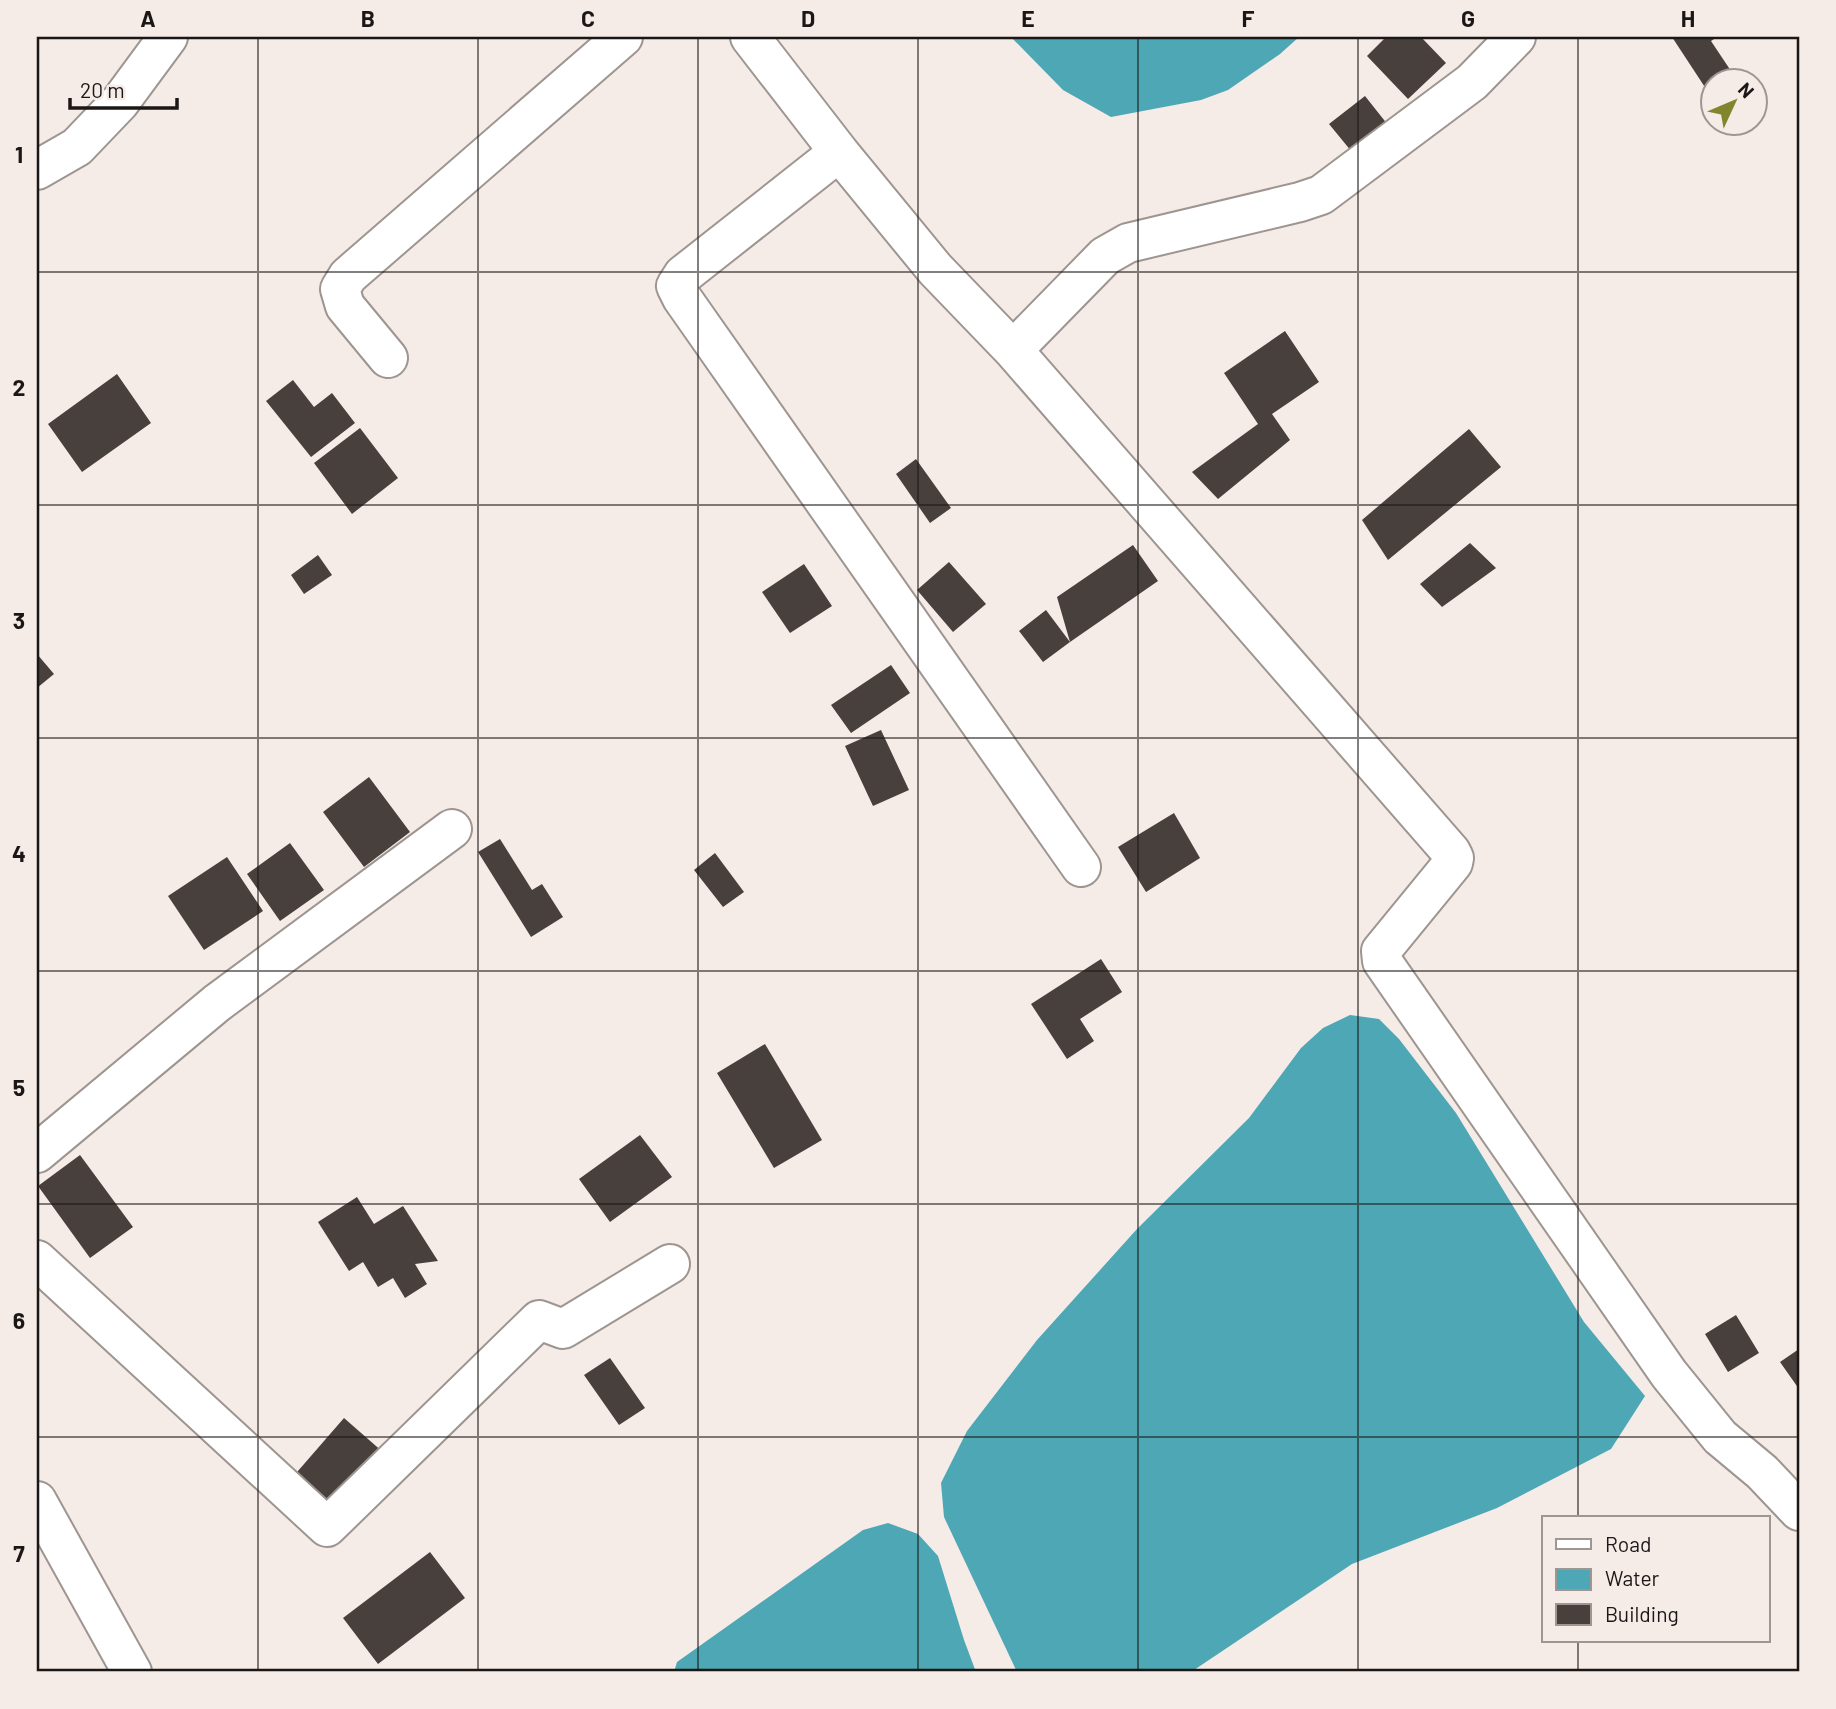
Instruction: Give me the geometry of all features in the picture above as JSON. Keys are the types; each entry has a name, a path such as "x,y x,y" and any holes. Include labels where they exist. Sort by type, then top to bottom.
{"street":[{"path":"37,170 76,147 120,102 168,37"},
{"path":"388,358 345,306 340,289 348,276 624,37"},
{"path":"750,37 839,152 935,269 1013,350 1451,852 1453,863 1381,951 1382,961 1669,1374 1720,1437 1762,1472 1799,1511"},
{"path":"1013,350 1105,257 1128,243 1321,195 1472,82 1516,37"},
{"path":"839,152 683,275 676,286 1081,867"},
{"path":"37,1153 217,1003 452,829"},
{"path":"37,1260 327,1527 539,1320 563,1329 670,1264"},
{"path":"37,1501 132,1672"}],"water":[{"path":"1011,37 1299,37 1280,54 1228,90 1201,100 1111,117 1063,90"},
{"path":"1350,1015 1379,1019 1399,1039 1456,1113 1584,1322 1645,1396 1611,1449 1497,1508 1352,1564 1191,1672 1017,1672 944,1517 941,1483 967,1431 1037,1340 1137,1229 1249,1118 1301,1048 1323,1028"},
{"path":"888,1523 918,1534 938,1556 976,1672 674,1672 677,1662 863,1530"}],"building":[{"path":"1382,37 1421,37 1446,63 1408,99 1367,56 1384,39"},
{"path":"1672,37 1717,37 1711,41 1728,66 1700,66 1700,80"},
{"path":"1365,96 1388,125 1352,152 1329,124"},
{"path":"1285,331 1319,382 1272,414 1290,440 1218,499 1192,472 1258,424 1224,373"},
{"path":"117,374 151,423 82,472 48,424"},
{"path":"293,380 314,407 332,393 355,423 311,457 266,401"},
{"path":"360,428 398,478 352,514 314,463"},
{"path":"1469,429 1501,467 1388,560 1362,520"},
{"path":"916,459 951,508 930,523 896,474"},
{"path":"1470,543 1496,568 1442,607 1420,584"},
{"path":"1133,545 1158,581 1070,642 1057,597"},
{"path":"318,555 332,575 304,594 291,575"},
{"path":"949,562 986,604 953,632 917,590"},
{"path":"804,564 832,606 790,633 762,592"},
{"path":"1046,610 1070,642 1043,662 1019,631"},
{"path":"37,654 54,674 37,688"},
{"path":"891,665 910,693 851,733 831,705"},
{"path":"881,730 909,790 873,806 845,746"},
{"path":"369,777 410,832 364,867 323,812"},
{"path":"1174,813 1200,858 1146,892 1118,847"},
{"path":"500,839 532,890 542,884 563,917 531,937 478,852"},
{"path":"290,843 324,890 280,921 247,874"},
{"path":"715,853 744,892 723,907 694,870"},
{"path":"227,857 263,911 204,950 168,896"},
{"path":"1101,959 1122,992 1080,1019 1094,1041 1067,1059 1031,1004"},
{"path":"765,1044 822,1140 774,1168 717,1073"},
{"path":"640,1135 672,1177 610,1222 579,1179"},
{"path":"80,1155 133,1227 90,1258 38,1186"},
{"path":"357,1197 374,1224 403,1206 438,1261 415,1264 427,1284 405,1298 393,1278 378,1287 363,1262 349,1271 318,1222"},
{"path":"1736,1315 1759,1353 1728,1372 1705,1334"},
{"path":"1799,1349 1799,1389 1780,1362"},
{"path":"610,1358 645,1408 619,1425 584,1375"},
{"path":"344,1418 384,1453 330,1514 291,1479"},
{"path":"430,1552 465,1598 378,1664 343,1618"}]}
